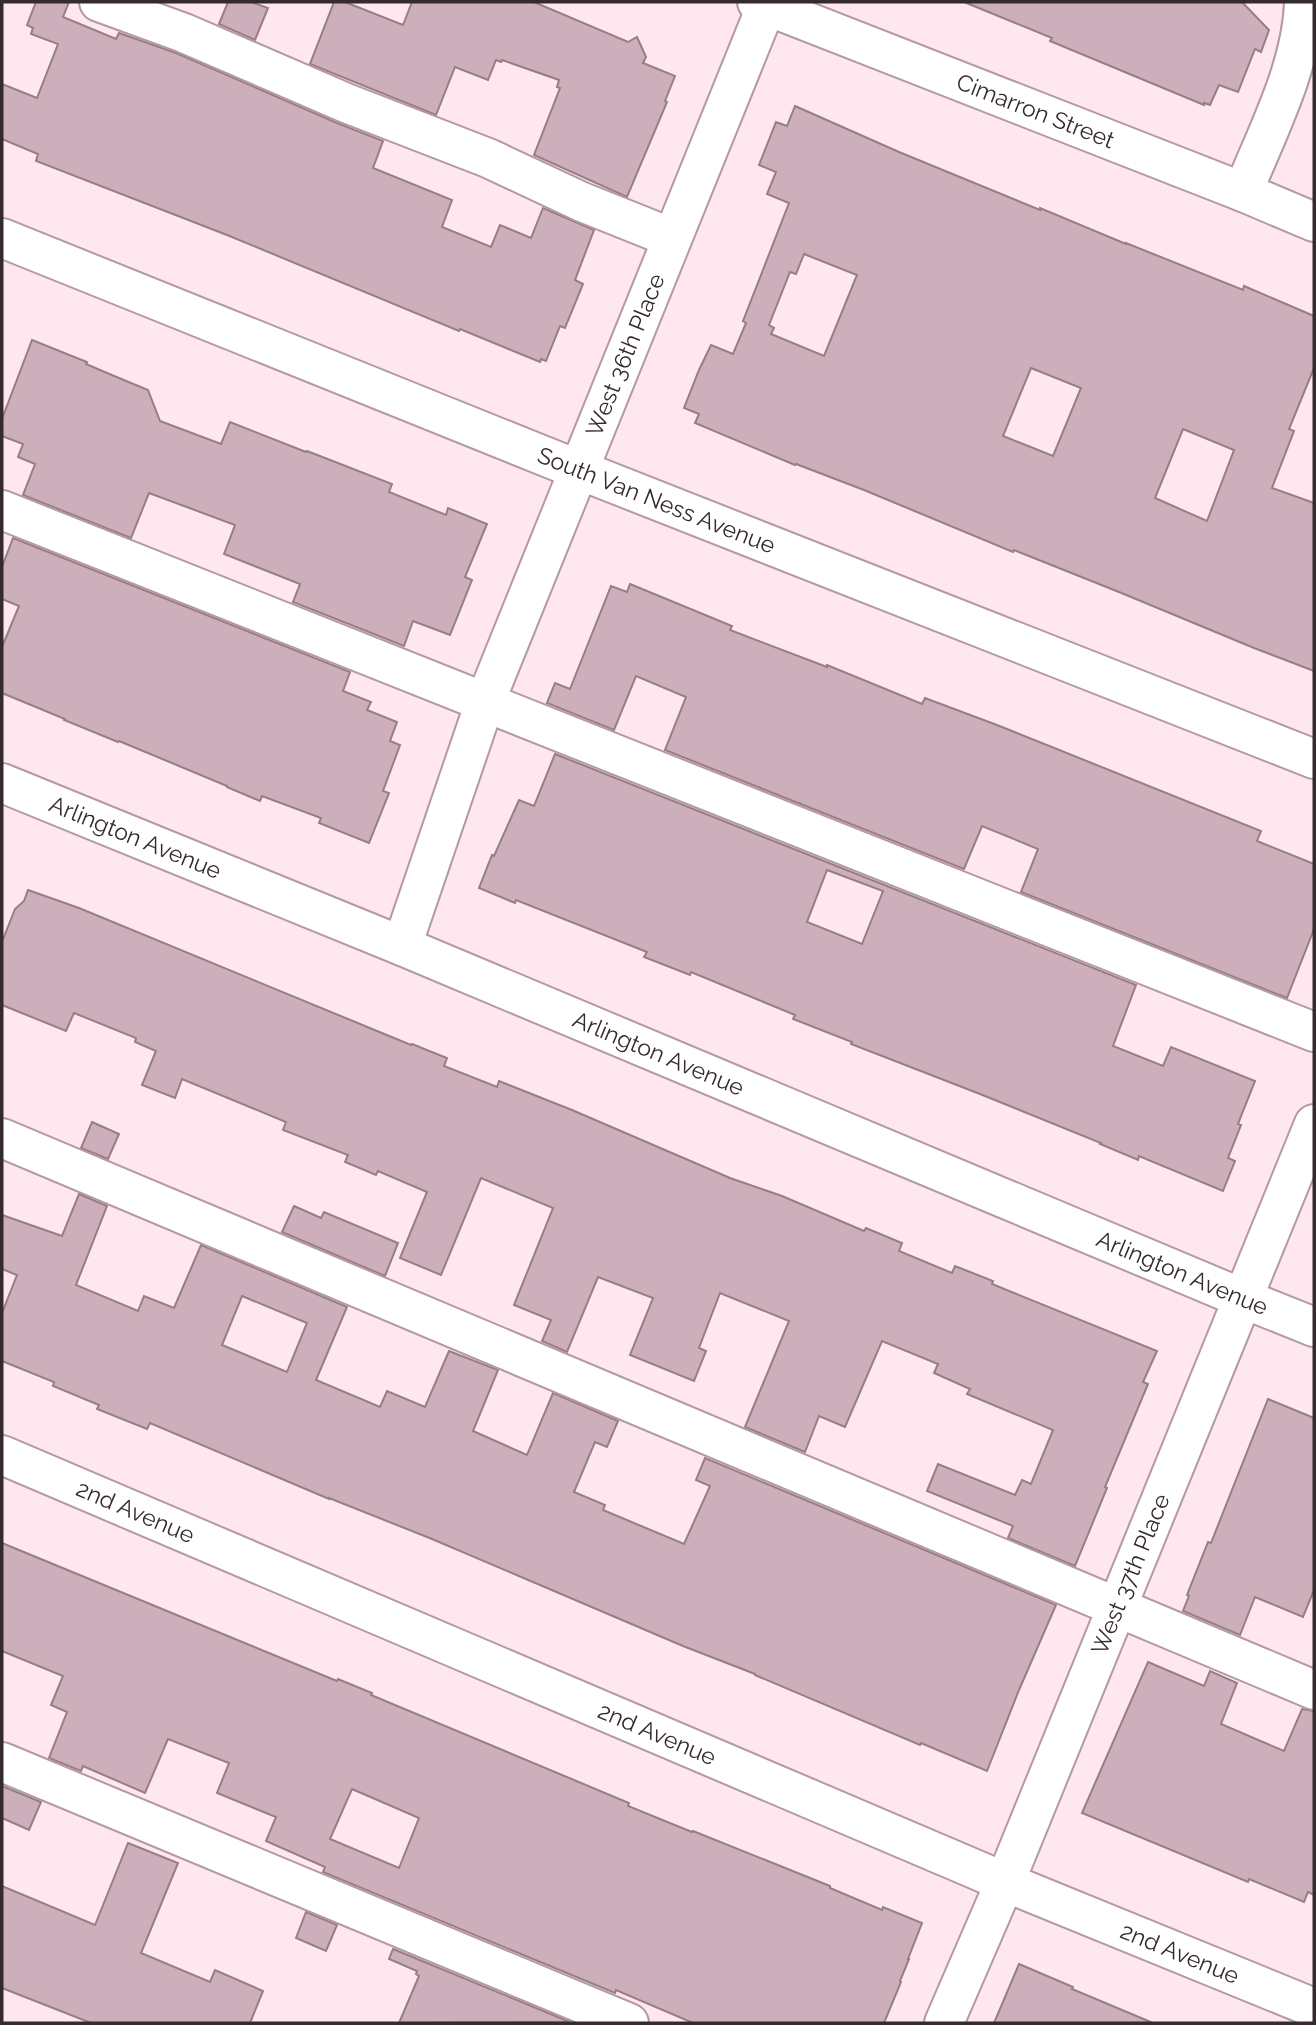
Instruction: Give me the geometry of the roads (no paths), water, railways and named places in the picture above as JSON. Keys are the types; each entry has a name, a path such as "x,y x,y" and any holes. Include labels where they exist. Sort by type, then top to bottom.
{"street":[{"path":"99,2 184,33 346,103 488,158 582,202 672,238"},
{"path":"1243,192 1292,72 1304,23 1304,2"},
{"name":"West 36th Place","path":"402,946 485,702 764,3"},
{"name":"Cimarron Street","path":"764,3 1314,222"},
{"name":"South Van Ness Avenue","path":"2,238 1314,759"},
{"path":"2,509 1314,1032"},
{"name":"Arlington Avenue","path":"2,783 402,946 1314,1327"},
{"name":"West 37th Place","path":"944,2023 1005,1882 1314,1124"},
{"path":"2,1138 1314,1690"},
{"name":"2nd Avenue","path":"2,1455 1005,1882 1314,2008"},
{"path":"2,1762 629,2023"}]}
